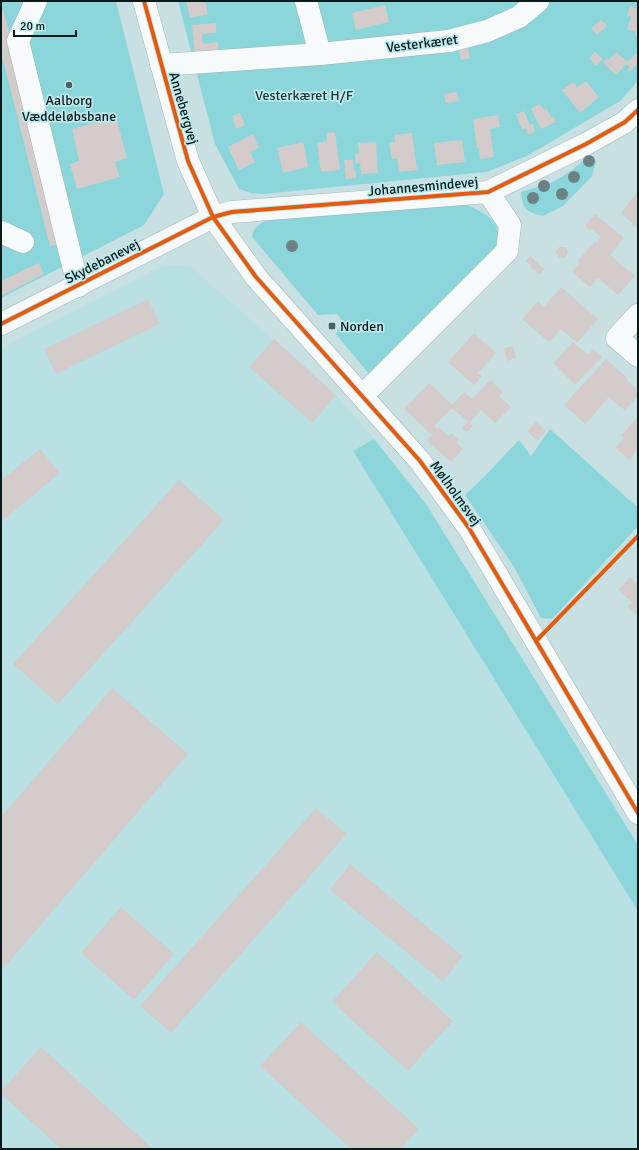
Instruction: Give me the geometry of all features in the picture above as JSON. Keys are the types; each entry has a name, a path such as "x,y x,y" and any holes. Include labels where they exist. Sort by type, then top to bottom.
{"street":[{"path":"36,1 18,41 78,286"},
{"name":"Annebergvej","path":"144,1 188,162 213,217"},
{"path":"306,1 320,54"},
{"name":"Vesterkæret","path":"161,65 320,54 449,41 487,31 518,17 538,1"},
{"name":"Johannesmindevej","path":"213,217 232,212 488,192 586,144 625,122 638,110"},
{"name":"Johannesmindevej","path":"362,396 507,251 510,225 488,192"},
{"name":"Skydebanevej","path":"1,324 213,217"},
{"name":"Mølholmsvej","path":"213,217 256,277 420,461 469,528 638,813"},
{"path":"1,232 23,242"},
{"path":"638,315 617,338 638,356"}],"shaded area":[{"path":"189,265 336,395 374,439 353,451 638,908 638,1149 1,1149 1,347 162,266"}],"green space":[{"name":"Aalborg Væddeløbsbane","path":"1,1 116,1 164,194 144,225 1,298"},
{"name":"Vesterkæret H/F","path":"178,1 638,1 638,81 620,101 527,156 486,172 263,194 251,193 239,189 215,144"},
{"path":"589,157 596,161 592,176 563,206 543,216 526,209 521,192 551,183 568,173"},
{"path":"465,204 488,216 496,225 498,230 498,239 493,252 369,374 336,334 343,322 337,314 318,315 252,237 257,227 267,220"},
{"path":"550,429 638,508 638,526 552,619 541,618 514,567 465,495 519,440 531,456"},
{"path":"374,439 426,504 638,845 638,911 353,451"}],"building":[{"path":"186,1 205,1 208,14 190,18"},
{"path":"385,5 389,22 356,30 352,13"},
{"path":"630,6 638,9 638,36 635,35 636,32 627,29 631,17 627,16"},
{"path":"3,9 63,243 50,246 1,52 1,10"},
{"path":"601,20 607,26 597,35 591,28"},
{"path":"216,23 216,33 202,34 203,44 218,42 219,53 195,55 192,25"},
{"path":"468,48 470,58 461,60 459,50"},
{"path":"595,52 603,59 596,66 589,58"},
{"path":"616,52 628,62 636,53 638,56 638,63 630,72 627,70 630,67 626,64 616,75 603,62 607,58 609,60"},
{"path":"586,81 599,97 580,113 562,90 573,82 577,87"},
{"path":"457,92 459,101 446,103 444,94"},
{"path":"540,104 544,110 546,108 551,117 554,116 556,122 541,129 531,109"},
{"path":"524,111 530,125 533,124 535,132 528,135 526,128 522,130 516,114"},
{"path":"240,113 245,125 236,129 232,116"},
{"path":"498,115 500,127 490,129 494,157 480,159 473,119"},
{"path":"116,117 127,158 115,162 120,177 77,189 70,164 79,161 72,129"},
{"path":"335,132 340,170 321,172 317,143 327,141 326,133"},
{"path":"412,133 417,170 399,172 397,158 392,159 389,143 395,142 394,135"},
{"path":"253,134 259,148 250,152 255,162 239,170 228,147"},
{"path":"462,140 465,162 437,165 434,143"},
{"path":"303,142 308,167 283,173 277,148"},
{"path":"376,142 378,173 361,174 360,163 356,164 355,154 359,153 358,143"},
{"path":"344,160 353,160 356,178 346,179"},
{"path":"638,191 638,229 621,213"},
{"path":"595,214 624,238 610,255 635,276 618,295 598,278 590,287 572,272 580,262 578,261 595,241 596,243 601,237 591,228 590,231 585,226"},
{"path":"559,247 566,247 568,253 565,258 558,257 556,252"},
{"path":"530,256 544,269 540,275 530,267 531,266 526,261"},
{"path":"39,263 44,274 1,296 1,281"},
{"path":"561,287 598,319 577,343 561,329 549,342 522,319 538,301 544,307"},
{"path":"148,299 160,324 56,374 44,349"},
{"path":"474,333 496,353 478,373 482,376 474,385 448,362"},
{"path":"274,339 336,395 312,423 249,367"},
{"path":"573,342 588,355 593,349 602,357 575,385 553,363"},
{"path":"513,346 516,358 507,361 504,348"},
{"path":"606,359 637,389 638,396 625,410 609,397 585,424 564,405"},
{"path":"490,380 503,392 499,396 511,407 495,423 481,410 469,423 473,426 467,432 462,428 468,422 452,408 434,426 438,429 439,427 449,436 451,433 459,440 456,442 463,449 451,462 427,441 432,435 404,409 429,383 452,405 464,392 472,399"},
{"path":"638,416 638,451 637,450 629,460 615,447 624,438 621,436"},
{"path":"536,422 546,431 537,441 527,431"},
{"path":"40,449 60,473 1,522 1,480"},
{"path":"179,480 224,520 58,704 13,664"},
{"path":"630,577 638,584 638,616 628,607 632,602 618,590"},
{"path":"112,688 188,754 1,971 1,817"},
{"path":"316,808 347,834 171,1033 140,1006"},
{"path":"350,864 463,956 443,982 330,890"},
{"path":"121,907 174,954 134,1000 81,953"},
{"path":"377,952 453,1021 408,1071 332,1002"},
{"path":"301,1022 419,1129 401,1149 351,1149 260,1066"},
{"path":"41,1047 153,1149 61,1149 1,1094 1,1091"}],"cycle path":[{"path":"144,1 188,161 213,217 256,277 420,461 469,528 638,813"},
{"path":"1,324 213,217 232,212 488,192 586,144 625,122 638,110"},
{"path":"536,641 638,536"}],"place":[{"name":"Aalborg Væddeløbsbane","path":"69,85"},
{"name":"Norden","path":"332,326"}]}
